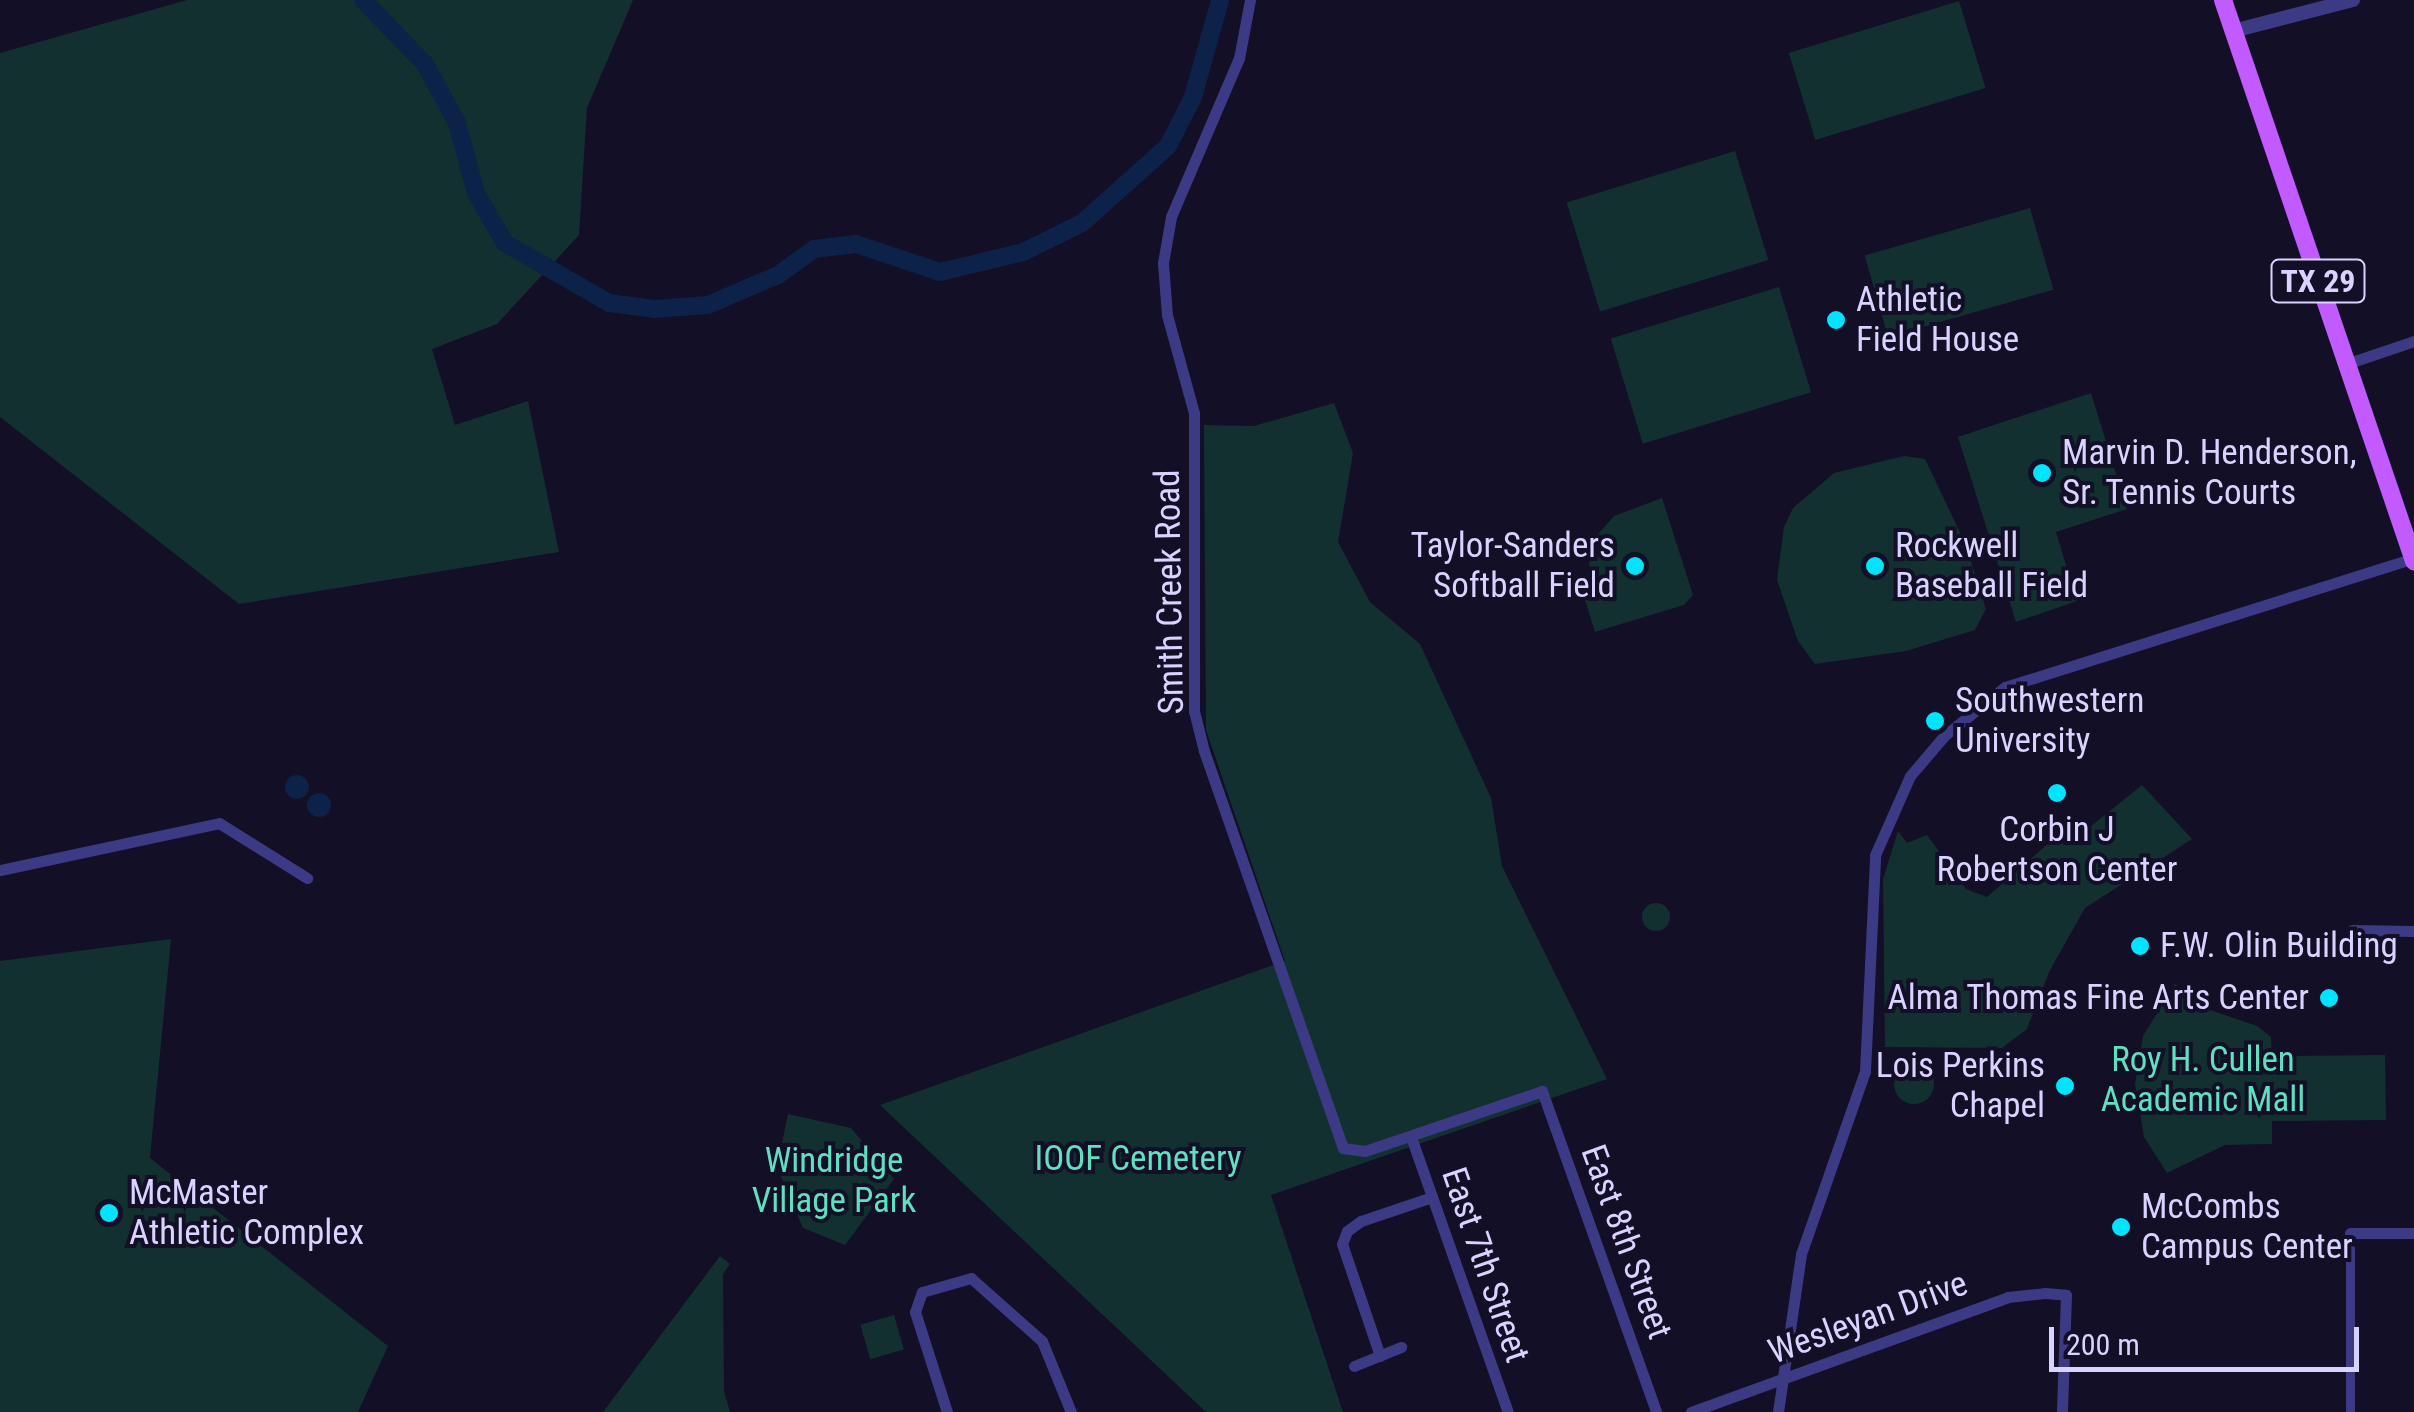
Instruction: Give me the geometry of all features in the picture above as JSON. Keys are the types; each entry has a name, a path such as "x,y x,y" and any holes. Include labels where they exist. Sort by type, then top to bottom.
{"main road":[{"name":"TX 29","path":"2222,0 2414,559"}],"street":[{"name":"Smith Creek Road","path":"1250,0 1239,58 1171,217 1163,263 1167,315 1194,413 1194,710 1338,1140 1357,1152 1542,1090"},
{"path":"2233,31 2353,0"},
{"path":"2346,364 2414,342"},
{"path":"1778,1412 1779,1379 1802,1254 1865,1071 1873,1002 1871,884 1876,855 1910,776 1956,726 2015,682 2414,559"},
{"path":"0,870 219,823 307,878"},
{"path":"2352,930 2414,931"},
{"name":"East 8th Street","path":"1542,1090 1656,1412"},
{"name":"East 7th Street","path":"1411,1137 1508,1412"},
{"path":"1380,1356 1342,1244 1346,1231 1432,1196"},
{"path":"2350,1412 2350,1233 2414,1232"},
{"path":"947,1412 915,1312 922,1292 971,1278 1042,1341 1071,1412"},
{"name":"Wesleyan Drive","path":"1691,1412 2008,1297 2066,1295 2062,1412"},
{"path":"1354,1366 1401,1347"}],"green space":[{"path":"187,0 633,0 587,108 579,235 497,324 432,349 455,425 528,401 559,552 239,604 0,417 0,53"},
{"path":"1959,1 1986,88 1815,140 1789,53"},
{"path":"1735,151 1768,260 1600,311 1567,202"},
{"path":"2030,208 2053,290 1888,337 1865,255"},
{"path":"1779,287 1811,392 1643,444 1611,338"},
{"name":"Marvin D. Henderson, Sr. Tennis Courts","path":"2091,393 2127,509 2056,532 2077,601 2016,622 1958,437"},
{"name":"IOOF Cemetery","path":"1334,403 1353,453 1338,542 1370,602 1420,644 1491,798 1502,866 1607,1079 1271,1195 1343,1412 1206,1412 880,1105 1285,961 1206,730 1204,425 1254,426"},
{"name":"Rockwell Baseball Field","path":"1904,456 1925,459 1965,543 1986,609 1975,630 1906,651 1815,664 1798,641 1777,580 1784,527 1793,508 1834,473"},
{"name":"Taylor-Sanders Softball Field","path":"1662,498 1693,595 1684,605 1595,632 1584,597 1593,540 1614,516"},
{"path":"2142,785 2192,839 2085,908 2049,972 2027,1029 2002,1048 1885,1047 1883,879 1898,831 1907,843 1927,835 1966,889 1987,897 2075,820 2085,831"},
{"path":"1656,903 1666,907 1670,917 1666,927 1656,931 1646,927 1642,917 1646,907"},
{"name":"McMaster Athletic Complex","path":"171,939 150,1158 388,1346 358,1412 0,1412 0,961"},
{"name":"Roy H. Cullen Academic Mall","path":"2175,984 2210,1010 2257,1026 2271,1037 2272,1056 2385,1055 2386,1120 2272,1121 2272,1144 2225,1145 2167,1173 2144,1137 2135,1084 2143,1036"},
{"path":"1914,1064 1928,1070 1934,1084 1928,1098 1914,1104 1900,1098 1894,1084 1900,1070"},
{"name":"Windridge Village Park","path":"788,1114 851,1128 894,1179 845,1245 803,1228 777,1167"},
{"path":"720,1256 730,1264 723,1274 724,1391 730,1412 603,1412"},
{"name":"Windridge Village Park","path":"894,1315 904,1350 870,1359 860,1325"}],"water":[{"path":"297,775 309,787 297,799 285,787"},
{"path":"319,793 331,805 319,817 307,805"}],"waterway":[{"path":"363,0 425,64 457,123 476,193 505,243 609,303 654,309 708,305 778,275 814,249 856,244 940,272 1023,252 1082,223 1168,146 1193,97 1220,0"}],"place":[{"name":"Athletic Field House","path":"1836,320"},
{"name":"Marvin D. Henderson, Sr. Tennis Courts","path":"2042,473"},
{"name":"Taylor-Sanders Softball Field","path":"1635,566"},
{"name":"Rockwell Baseball Field","path":"1875,566"},
{"name":"Southwestern University","path":"1935,721"},
{"name":"Corbin J Robertson Center","path":"2057,793"},
{"name":"F.W. Olin Building","path":"2140,946"},
{"name":"Alma Thomas Fine Arts Center","path":"2329,998"},
{"name":"Lois Perkins Chapel","path":"2065,1086"},
{"name":"McMaster Athletic Complex","path":"109,1213"},
{"name":"McCombs Campus Center","path":"2121,1227"}]}
